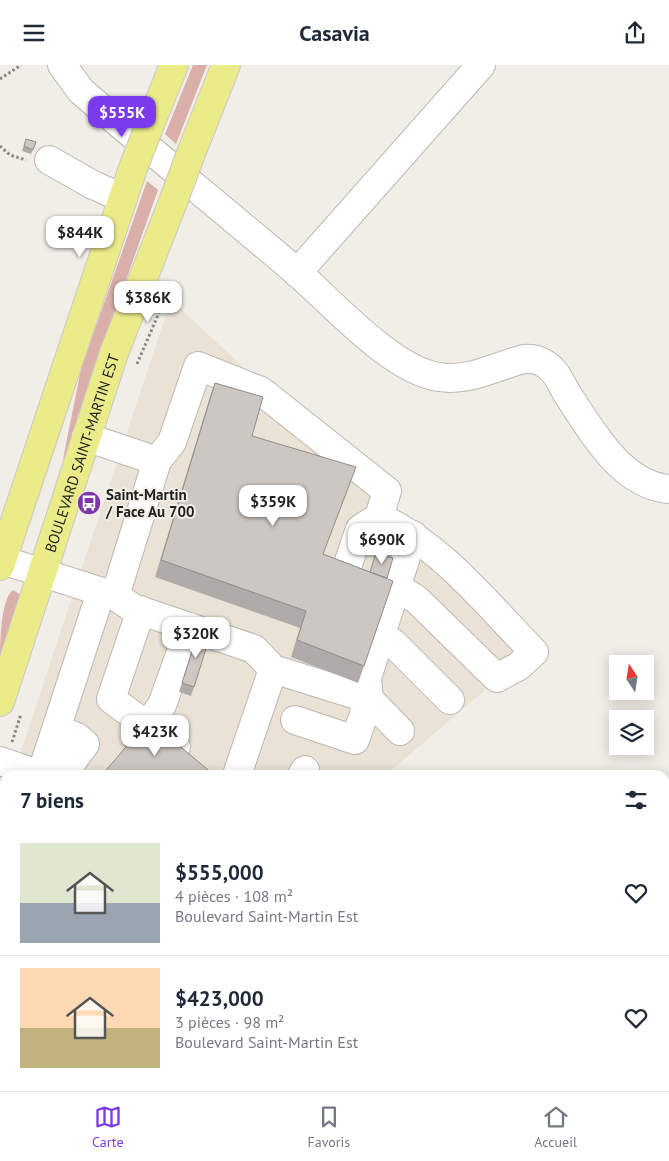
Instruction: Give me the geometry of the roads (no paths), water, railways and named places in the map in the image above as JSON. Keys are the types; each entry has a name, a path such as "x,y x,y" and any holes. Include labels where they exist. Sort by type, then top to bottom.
{"main road":[{"path":"1,563 133,168 174,65"},
{"name":"BOULEVARD SAINT-MARTIN EST","path":"0,702 114,353 226,65"}],"lane":[{"path":"62,65 81,91 297,273 380,346 410,367 425,373 452,378 470,376 524,359 532,358 542,362 554,372 598,439 616,459 644,483 669,489"},
{"path":"297,273 481,65"},
{"path":"49,160 93,185 123,198"},
{"path":"43,770 56,729 157,461 172,442 198,366 261,391 387,491 379,517 360,529 346,570"},
{"path":"86,437 157,461"},
{"path":"379,517 413,535 441,557 534,653 520,666 497,678 416,599 396,587"},
{"path":"295,721 355,740 369,699 367,678 413,535"},
{"path":"1,563 42,573 108,594 141,610 254,649 272,669 369,699 400,731"},
{"path":"141,610 111,699 193,759"},
{"path":"147,726 162,705 190,627"},
{"path":"381,635 393,643 450,700"},
{"path":"244,770 272,669"},
{"path":"0,761 26,770"},
{"path":"6,1091 22,1091"}],"place":[{"name":"Saint-Martin / Face Au 700","path":"89,503"}]}
